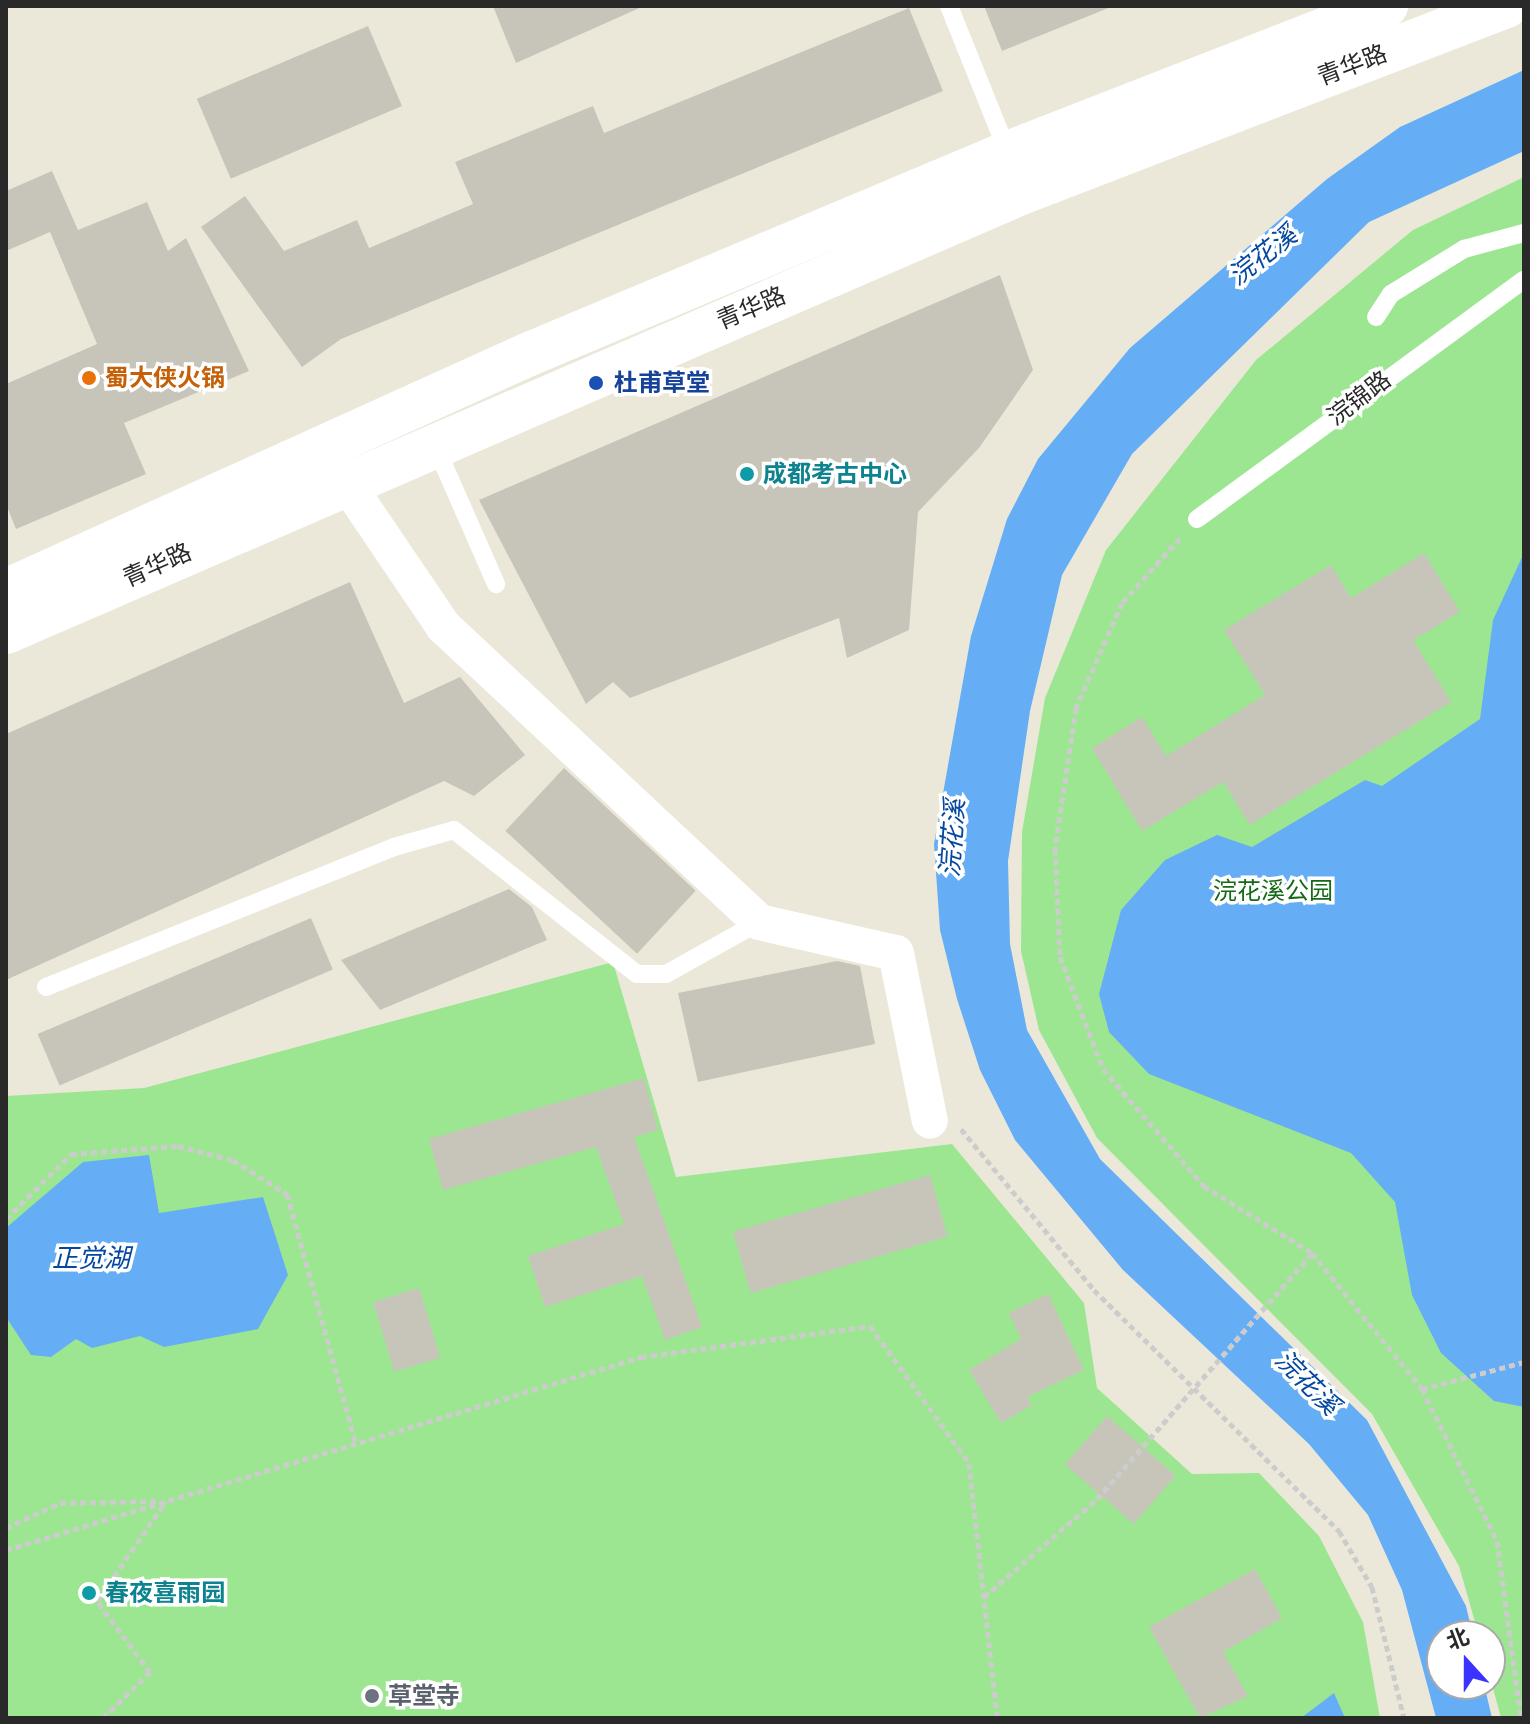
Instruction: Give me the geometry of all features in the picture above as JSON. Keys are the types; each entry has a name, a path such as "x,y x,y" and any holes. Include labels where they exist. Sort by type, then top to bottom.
{"main road":[{"name":"青华路","path":"6,591 527,355 1008,153 1386,6"},
{"name":"青华路","path":"6,632 434,442 1021,193 1506,6"}],"street":[{"path":"345,481 443,626 759,922 896,953 942,1120"}],"lane":[{"path":"949,6 1008,153"},
{"path":"1376,317 1391,294 1464,249 1524,233"},
{"name":"浣锦路","path":"1197,519 1524,280"},
{"path":"434,442 496,584"},
{"path":"46,987 394,847 454,830 472,837 637,974 666,974 759,922"}],"path":[{"path":"1197,519 1122,603 1076,708 1055,849 1060,957 1113,1081 1204,1186 1312,1253 1422,1389 1497,1541 1521,1718"},
{"path":"942,1120 1094,1290 1339,1531 1372,1587 1404,1718"},
{"path":"6,1219 71,1154 178,1146 233,1160 287,1194 356,1445"},
{"path":"984,1598 1097,1499 1190,1387 1312,1253"},
{"path":"6,1550 641,1357 870,1326 969,1463 997,1718"},
{"path":"1422,1389 1524,1362"},
{"path":"6,1528 60,1503 166,1500"},
{"path":"103,1718 150,1672 97,1601 166,1500"}],"green space":[{"name":"浣花溪公园","path":"1524,177 1524,1718 1501,1718 1496,1700 1506,1700 1506,1620 1474,1620 1459,1566 1372,1414 1097,1138 1039,1030 1021,951 1022,832 1045,698 1106,550 1256,360 1413,230"},
{"path":"613,962 676,1177 952,1144 1084,1303 1097,1388 1192,1474 1259,1473 1319,1536 1363,1622 1380,1718 6,1718 6,1096 144,1088"}],"water":[{"name":"浣花溪","path":"1524,70 1524,151 1369,222 1132,454 1062,575 1030,711 1008,861 1010,944 1027,1030 1100,1159 1367,1420 1466,1606 1469,1620 1426,1620 1426,1680 1402,1590 1368,1515 1309,1444 1123,1270 1015,1140 980,1070 957,999 940,930 934,844 971,636 1007,519 1038,459 1130,348 1327,179 1400,127"},
{"path":"1524,553 1524,1407 1494,1401 1441,1353 1412,1295 1395,1202 1351,1153 1149,1074 1109,1032 1099,994 1121,910 1165,860 1217,835 1252,847 1365,780 1382,786 1480,719 1493,620"},
{"name":"正觉湖","path":"149,1155 159,1213 263,1197 288,1275 258,1329 164,1347 140,1336 92,1348 76,1339 51,1357 31,1355 6,1317 6,1228 83,1162"},
{"path":"1334,1693 1345,1718 1301,1718"},
{"path":"1431,1700 1488,1700 1492,1718 1436,1718"}],"building":[{"path":"493,6 644,6 516,63"},
{"path":"984,6 1111,6 1111,7 1002,51"},
{"path":"909,8 943,91 341,339 302,367 201,227 245,196 284,251 357,220 369,248 473,204 455,162 593,106 604,133"},
{"path":"368,26 402,106 231,179 197,99"},
{"path":"52,171 78,230 147,202 168,251 186,238 249,371 124,423 146,474 16,529 6,504 6,384 97,344 50,232 6,251 6,191"},
{"name":"成都考古中心","path":"1000,275 1033,370 979,448 918,512 909,630 847,658 839,618 630,698 613,682 586,704 479,500"},
{"path":"1424,553 1460,612 1413,640 1451,702 1250,825 1223,782 1142,831 1092,748 1142,717 1166,756 1265,695 1224,630 1331,565 1351,598"},
{"path":"350,582 404,703 460,677 525,755 474,796 444,781 6,980 6,734"},
{"path":"564,768 696,891 637,954 505,831"},
{"path":"509,889 532,907 547,940 380,1010 341,960"},
{"path":"311,918 333,970 59,1086 38,1034"},
{"path":"837,961 860,966 875,1044 698,1082 678,993"},
{"path":"644,1078 658,1130 634,1137 702,1327 665,1340 642,1276 545,1307 528,1256 624,1224 596,1147 443,1190 429,1139"},
{"path":"930,1175 948,1237 751,1293 733,1232"},
{"path":"419,1288 440,1358 394,1372 373,1302"},
{"path":"1048,1294 1084,1370 1027,1397 1032,1405 1001,1423 969,1370 1021,1339 1009,1313"},
{"path":"1107,1416 1176,1476 1134,1524 1065,1464"},
{"path":"1255,1569 1282,1618 1223,1652 1248,1696 1200,1718 1149,1627"}],"place":[{"name":"蜀大侠火锅","path":"89,378"},
{"name":"杜甫草堂","path":"596,383"},
{"name":"成都考古中心","path":"747,474"},
{"name":"春夜喜雨园","path":"89,1593"},
{"name":"草堂寺","path":"372,1696"}]}
